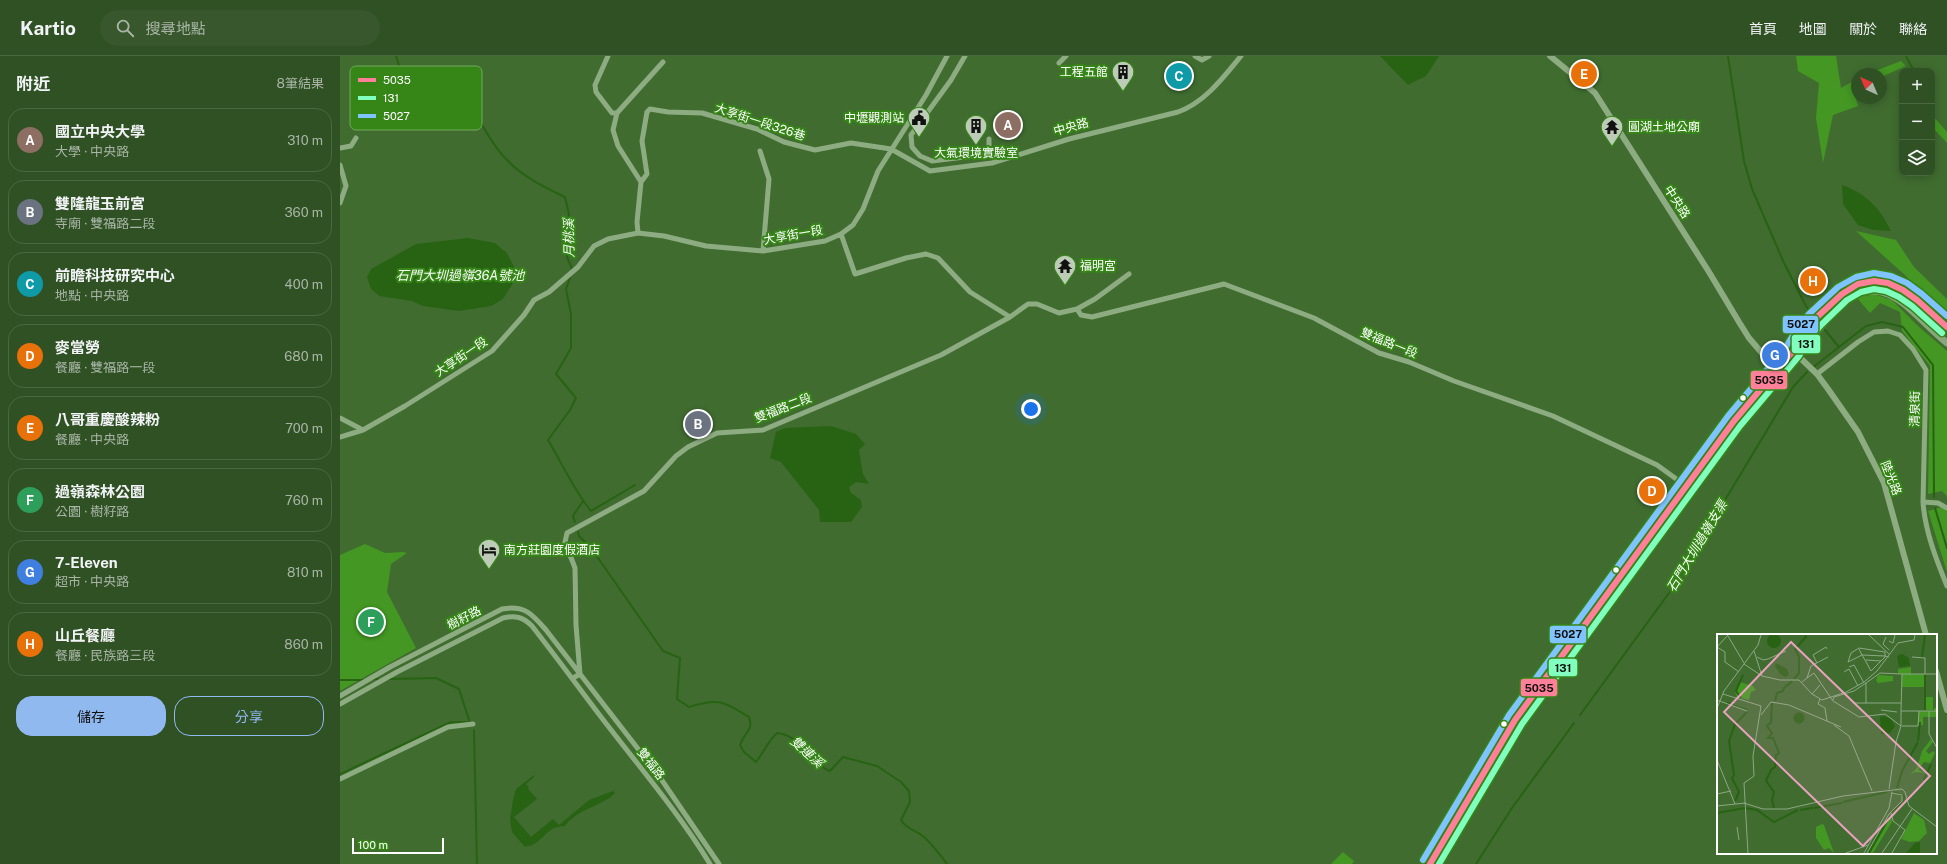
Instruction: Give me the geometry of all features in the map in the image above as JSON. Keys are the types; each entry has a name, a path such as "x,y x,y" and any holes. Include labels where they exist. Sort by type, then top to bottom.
{"main road":[{"path":"1430,864 1515,720 1734,421 1793,351 1797,340 1835,298 1848,288 1864,283 1880,282 1901,287 1947,327"},
{"path":"1793,351 1804,346 1832,314 1851,298 1859,294 1873,292 1884,292 1907,304 1947,343"}],"street":[{"path":"608,56 595,85 596,92 612,113 617,113"},
{"name":"大享街一段","path":"340,437 363,430 405,406 492,351 524,315 534,300 557,285 578,267 590,251 600,243 618,236 638,233 664,236 706,246 763,252 825,241 841,234 853,225 863,209 878,171 926,95 947,56"},
{"path":"965,56 911,135 912,147 925,159 936,161 989,154 989,139"},
{"path":"1059,62 1066,56"},
{"path":"1195,56 1202,60 1209,56"},
{"name":"中央路","path":"891,149 918,166 930,171 992,163 1069,139 1178,112 1190,107 1218,84 1241,56"},
{"name":"中央路","path":"1550,56 1595,93 1709,272 1739,322 1763,354 1778,368"},
{"path":"638,233 637,222 641,182 618,146 613,130 617,113 663,62"},
{"name":"大享街一段326巷","path":"641,182 647,174 642,141 647,112 650,109 668,112 702,113 757,129 784,142 815,150 851,143 891,149"},
{"path":"340,148 351,146 356,138"},
{"path":"760,151 770,179 763,252"},
{"path":"340,165 346,186 340,203"},
{"path":"841,234 855,274 906,258 926,254 938,258 970,292 1010,317"},
{"name":"雙福路二段","path":"580,674 576,625 574,568 565,542 567,533 644,491 676,456 688,447 718,433 763,430 941,355 1010,317 1028,304 1037,304 1060,313 1077,309 1095,299 1129,274"},
{"name":"雙福路一段","path":"1077,309 1080,315 1092,317 1224,284 1314,318 1379,353 1409,362 1454,381 1553,416 1657,465 1686,486"},
{"name":"清泉街","path":"1817,374 1858,342 1874,332 1888,331 1900,335 1913,349 1926,370 1923,502 1925,520 1938,566 1947,586"},
{"name":"陸光路","path":"1793,351 1817,374 1858,432 1884,482 1926,634"},
{"path":"340,418 363,430"},
{"path":"1923,502 1938,503 1947,508"},
{"name":"樹籽路","path":"340,696 412,655 502,609 512,607 523,609 534,616 546,630 659,776 719,864"},
{"name":"樹籽路","path":"340,704 397,672 503,618 511,616 520,617 532,626 573,678"},
{"path":"573,678 580,674"},
{"path":"1937,675 1947,710"},
{"name":"雙福路","path":"573,678 597,712 657,787 689,830 710,864"},
{"path":"340,779 448,727 473,724"}],"shaded area":[{"path":"1796,56 1836,56 1841,88 1851,82 1851,104 1857,104 1858,106 1833,115 1823,163 1816,118 1819,83 1798,71"},
{"path":"1901,61 1906,66 1887,74 1887,68 1883,68"},
{"path":"1935,118 1947,132 1947,143 1935,130"},
{"path":"1856,231 1896,240 1914,267 1947,299 1947,318 1927,302 1907,277"},
{"path":"1874,294 1892,300 1918,326 1947,351 1947,496 1942,491 1928,494 1930,366 1902,331 1900,312 1880,303 1870,313 1857,298"},
{"path":"1942,507 1947,511 1947,572 1928,511"},
{"path":"365,544 385,553 407,553 391,564 387,592 416,648 340,691 340,555"},
{"path":"1343,852 1354,861 1352,864 1331,864"}],"water":[{"path":"1380,56 1439,56 1426,76 1408,85"},
{"path":"1842,185 1859,193 1871,202 1882,215 1891,231 1873,230 1858,225 1843,204"},
{"name":"石門大圳過嶺36A號池","path":"468,238 495,243 507,253 514,267 513,283 503,299 491,306 459,311 423,306 412,301 379,296 371,289 367,277 371,269 416,244"},
{"path":"831,426 856,434 865,444 859,450 863,474 869,484 856,482 849,487 851,493 861,500 862,507 851,522 820,522 819,510 781,462 770,458 776,432 785,428"},
{"path":"534,775 534,777 526,784 529,787 528,789 537,799 514,817 531,837 553,819 559,825 589,800 613,791 615,793 604,801 583,811 570,820 565,826 552,829 536,843 524,846 512,832 510,819 516,789"}],"waterway":[{"name":"月桃溪","path":"396,56 399,66"},
{"path":"1728,56 1744,161 1752,189 1784,263 1806,306 1818,322"},
{"path":"1906,56 1912,68"},
{"name":"月桃溪","path":"482,125 497,149 513,166 527,177 565,197 569,214 567,257 573,271"},
{"name":"月桃溪","path":"571,275 566,289 571,314 571,348 556,374 576,398 570,410 548,440 573,485 591,511 635,485"},
{"name":"石門大圳過嶺支渠","path":"1812,368 1866,326 1882,322 1903,327 1933,365 1934,497"},
{"path":"1825,330 1839,347"},
{"name":"石門大圳過嶺支渠","path":"1580,715 1669,593 1793,387 1807,372"},
{"name":"雙連溪","path":"575,522 573,516 583,501"},
{"name":"石門大圳過嶺支渠","path":"1935,508 1947,548"},
{"name":"雙連溪","path":"578,532 579,536 591,548 663,651 680,658 677,699 689,707 714,702 726,704 749,717 749,729 740,745 744,752 756,762 777,733 786,735 793,739 816,762 830,771 843,757 877,766 901,782 909,791 910,802 901,820 903,823 927,840 947,864"},
{"path":"388,679 436,678 459,689 470,723"},
{"path":"373,679 378,679"},
{"path":"340,680 363,680"},
{"path":"340,774 451,722 467,722"},
{"name":"石門大圳過嶺支渠","path":"1476,864 1512,808 1574,723"},
{"path":"474,730 477,864"}],"transit line":[{"name":"5027","path":"1423,860 1509,715 1728,416 1786,347 1796,330 1809,314 1838,287 1856,277 1874,273 1891,276 1907,283 1947,316"},
{"name":"5035","path":"1430,864 1515,720 1734,421 1793,351 1802,334 1815,319 1842,294 1858,284 1874,281 1888,283 1903,290 1917,300 1947,327"},
{"name":"131","path":"1439,864 1522,724 1740,426 1799,356 1809,339 1821,325 1847,300 1861,292 1874,289 1886,291 1899,297 1912,306 1942,333"}],"place":[{"name":"八哥重慶酸辣粉","path":"1584,74"},
{"name":"前瞻科技研究中心","path":"1179,76"},
{"name":"工程五館","path":"1123,92"},
{"name":"國立中央大學","path":"1008,125"},
{"name":"中壢觀測站","path":"919,138"},
{"name":"大氣環境實驗室","path":"976,146"},
{"name":"圓湖土地公廟","path":"1612,146"},
{"name":"山丘餐廳","path":"1813,281"},
{"name":"福明宮","path":"1065,286"},
{"name":"7-Eleven","path":"1775,355"},
{"name":"雙隆龍玉前宮","path":"698,424"},
{"name":"麥當勞","path":"1652,491"},
{"name":"南方莊園度假酒店","path":"489,570"},
{"name":"過嶺森林公園","path":"371,622"}]}
